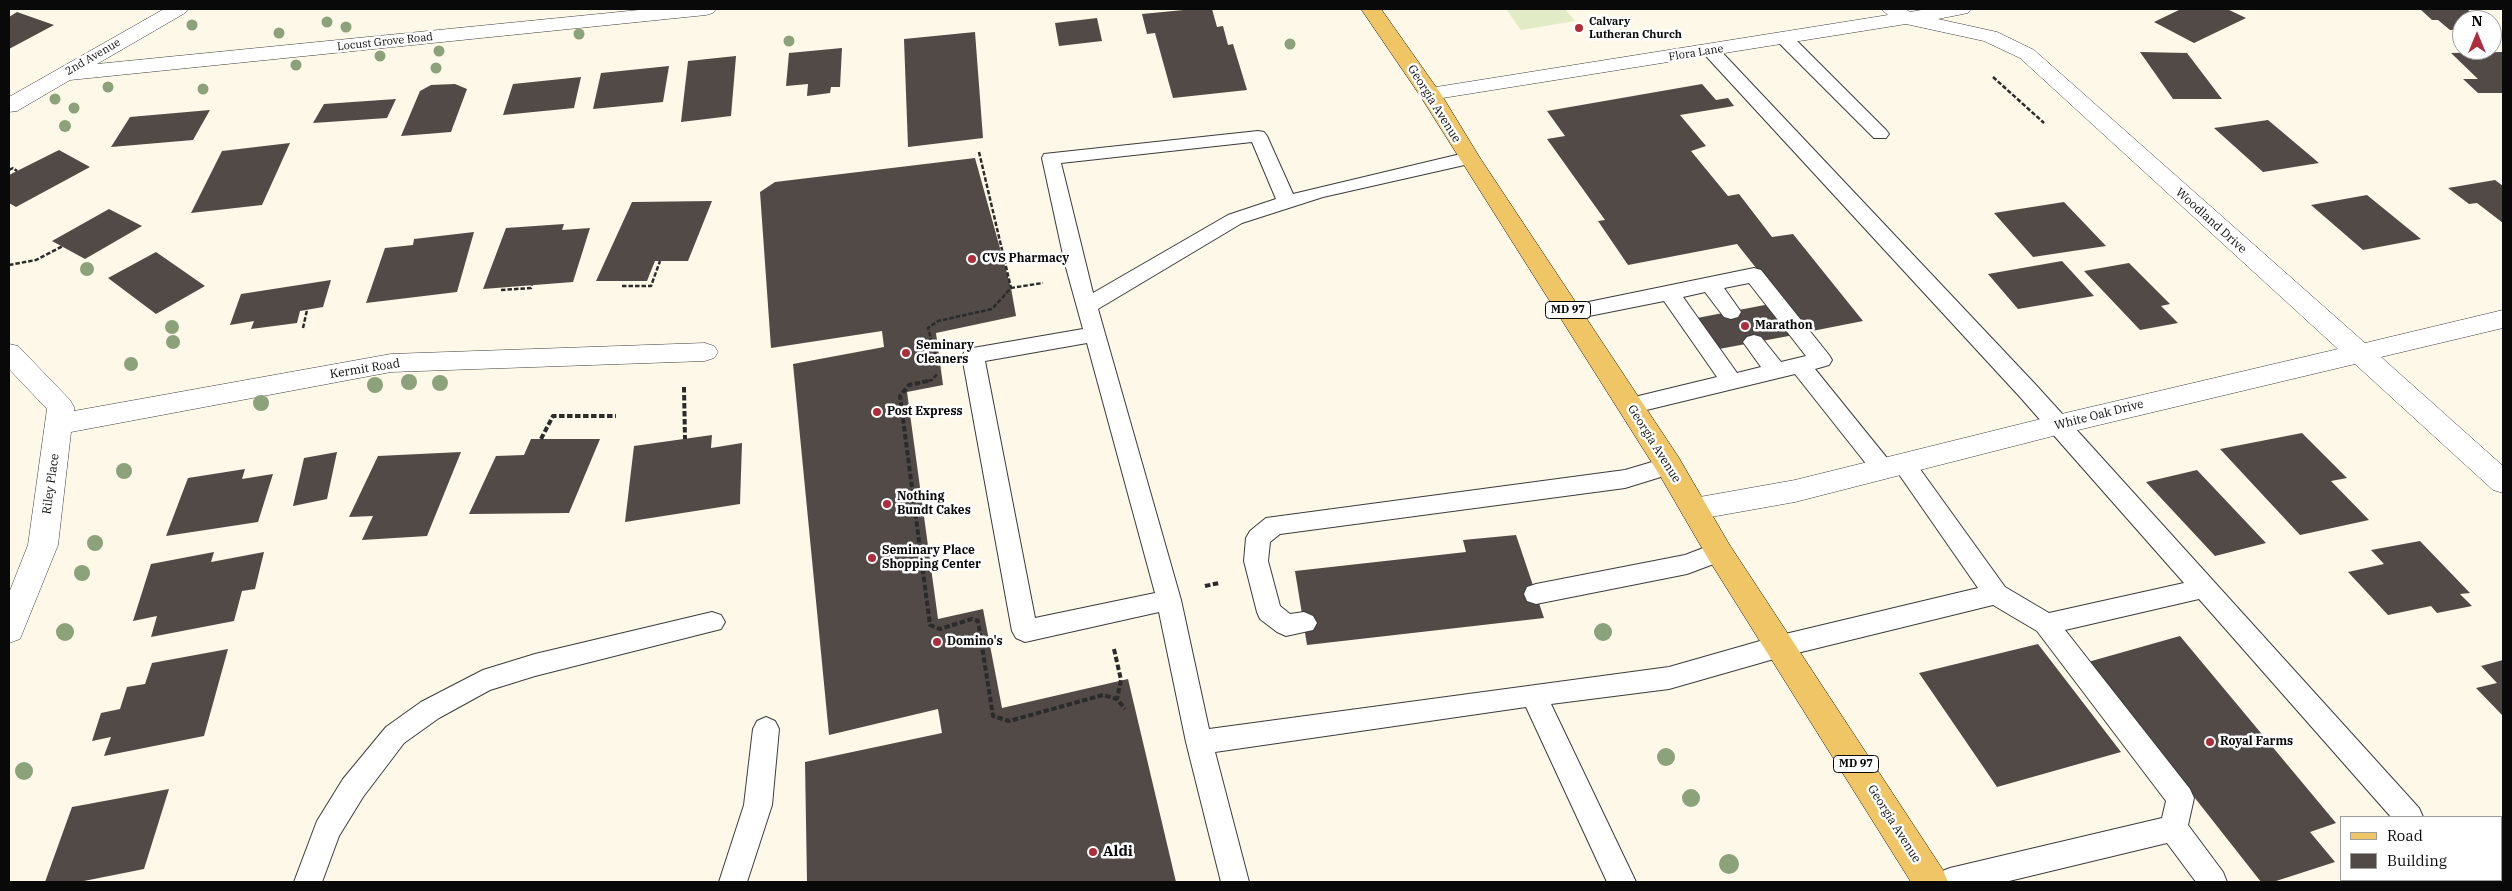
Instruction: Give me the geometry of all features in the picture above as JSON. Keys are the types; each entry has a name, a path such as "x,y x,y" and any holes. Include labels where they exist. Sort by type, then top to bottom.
{"main road":[{"name":"Georgia Avenue","path":"1371,9 1430,94 1469,158 1669,466 1719,552 1931,882"}],"street":[{"name":"2nd Avenue","path":"9,106 178,9"},
{"name":"Locust Grove Road","path":"63,74 706,9"},
{"name":"Flora Lane","path":"1430,94 1785,39 1900,14 1961,9"},
{"name":"Woodland Drive","path":"1900,14 1990,36 2027,54 2357,353 2503,482"},
{"name":"White Oak Drive","path":"1694,509 1796,491 2057,425 2503,319"},
{"name":"Kermit Road","path":"60,424 390,363 705,352"},
{"name":"Riley Place","path":"9,353 61,407 43,545 9,630"}],"lane":[{"path":"1785,39 1880,134"},
{"path":"1711,51 2057,425 2408,816"},
{"path":"1235,882 1199,742 1169,600 1075,264 1051,158 1258,136 1287,202"},
{"path":"1087,306 1235,219 1287,202 1362,182 1469,158"},
{"path":"1570,313 1754,275 1821,360 1630,406"},
{"path":"1710,284 1731,312"},
{"path":"1669,292 1731,381"},
{"path":"1096,334 973,356 1025,631 1169,600"},
{"path":"1754,342 1776,371"},
{"path":"1800,365 1893,466 1996,594 2046,624 2180,798 2173,828 2213,882"},
{"path":"1304,623 1286,626 1270,612 1262,589 1256,561 1258,538 1274,525 1625,479 1669,466"},
{"path":"1536,594 1620,579 1687,564 1719,552"},
{"path":"2046,624 2205,588"},
{"path":"1199,742 1533,695 1650,682 1781,646 1996,594"},
{"path":"308,882 327,830 354,788 395,735 430,710 492,678 535,665 712,622"},
{"path":"1533,695 1622,882"},
{"path":"733,882 758,805 766,729"},
{"path":"1950,882 2173,828"}],"path":[{"path":"979,152 1011,288"},
{"path":"9,170 13,168 17,171"},
{"path":"9,265 36,260 62,246"},
{"path":"622,286 651,286 660,261"},
{"path":"501,290 531,288 532,285"},
{"path":"302,328 307,310"},
{"path":"684,386 685,439"},
{"path":"541,440 553,416 616,416"},
{"path":"1113,646 1121,680 1118,699"}],"green space":[{"path":"1506,9 1565,9 1575,21 1521,30"}],"building":[{"path":"1212,9 1217,27 1223,26 1228,45 1233,44 1247,90 1173,98 1155,33 1147,34 1142,14"},
{"path":"2181,9 2227,9 2246,18 2194,43 2154,22"},
{"path":"2420,9 2468,10 2452,10 2452,30 2438,20 2432,20"},
{"path":"17,12 54,25 9,49 9,17"},
{"path":"1097,18 1102,41 1059,46 1055,23"},
{"path":"975,32 983,138 908,147 904,39"},
{"path":"842,48 840,87 831,87 830,93 807,96 808,84 786,86 789,53"},
{"path":"2140,52 2187,53 2222,99 2173,99"},
{"path":"2502,52 2503,93 2478,93 2463,79 2478,79 2458,60 2502,60"},
{"path":"736,56 731,116 681,122 688,61"},
{"path":"669,66 663,102 593,109 601,73"},
{"path":"581,77 574,108 503,115 513,84"},
{"path":"455,84 467,89 451,132 401,136 420,91 431,85"},
{"path":"1702,84 1716,100 1728,98 1734,106 1680,115 1706,146 1691,151 1728,196 1739,194 1772,237 1793,234 1863,321 1807,332 1737,244 1628,265 1598,221 1605,220 1547,139 1565,136 1547,111"},
{"path":"396,99 387,118 313,123 324,104"},
{"path":"210,110 193,140 111,147 130,117"},
{"path":"2268,120 2319,163 2263,172 2214,128"},
{"path":"290,143 262,205 191,213 222,151"},
{"path":"59,150 90,167 16,207 9,203 9,175"},
{"name":"Seminary Place Shopping Center","path":"975,158 1011,288 1016,316 936,333 943,385 907,392 938,619 983,609 1002,708 1128,679 1176,882 807,882 805,762 942,733 938,709 829,735 793,364 884,347 882,331 771,348 760,192 775,182"},
{"path":"2495,180 2503,186 2503,223 2477,203 2469,204 2448,188"},
{"path":"2367,195 2421,239 2363,250 2311,205"},
{"path":"712,201 688,261 655,261 647,281 596,281 632,202"},
{"path":"2064,202 2106,246 2033,257 1994,213"},
{"path":"109,209 142,226 85,259 52,241"},
{"path":"564,224 562,230 590,228 573,282 483,289 506,228"},
{"path":"474,232 457,292 366,303 385,248 413,245 414,239"},
{"path":"156,252 205,286 156,314 108,278"},
{"path":"2062,261 2094,296 2018,309 1988,274"},
{"path":"2129,263 2170,304 2161,306 2178,323 2140,330 2084,271"},
{"path":"331,280 323,307 300,311 297,323 251,329 254,321 230,325 241,294"},
{"name":"Marathon","path":"1770,304 1794,335 1719,349 1697,318"},
{"path":"2302,433 2347,478 2331,481 2369,520 2300,535 2220,449"},
{"path":"712,435 711,448 742,443 740,504 625,522 634,446"},
{"path":"531,439 600,439 569,513 469,514 496,456 524,455"},
{"path":"337,452 327,499 293,506 304,458"},
{"path":"461,452 427,536 362,540 373,516 349,517 378,456"},
{"path":"245,469 242,479 273,474 258,522 166,536 188,478"},
{"path":"2197,470 2266,543 2215,556 2146,482"},
{"path":"1516,535 1544,618 1307,645 1295,571 1466,552 1463,540"},
{"path":"2420,541 2470,593 2460,594 2472,606 2437,613 2431,606 2388,615 2348,572 2384,564 2371,550"},
{"path":"214,552 211,562 264,552 255,589 242,591 234,621 151,637 157,616 133,621 151,564"},
{"name":"Royal Farms","path":"2180,636 2336,823 2310,832 2335,862 2273,882 2261,882 2088,662"},
{"path":"2038,644 2121,752 1997,787 1919,673"},
{"path":"228,649 204,736 104,756 111,737 92,741 101,713 120,709 127,687 145,684 152,663"},
{"path":"2503,660 2503,716 2476,688 2497,683 2481,666"},
{"path":"169,789 144,869 79,882 45,882 72,807"}],"place":[{"name":"Calvary Lutheran Church","path":"1579,28"},
{"name":"CVS Pharmacy","path":"972,259"},
{"name":"Marathon","path":"1745,326"},
{"name":"Seminary Cleaners","path":"906,353"},
{"name":"Post Express","path":"877,412"},
{"name":"Nothing Bundt Cakes","path":"887,504"},
{"name":"Seminary Place Shopping Center","path":"872,558"},
{"name":"Domino's","path":"937,642"},
{"name":"Royal Farms","path":"2210,742"},
{"name":"Aldi","path":"1093,852"}]}
